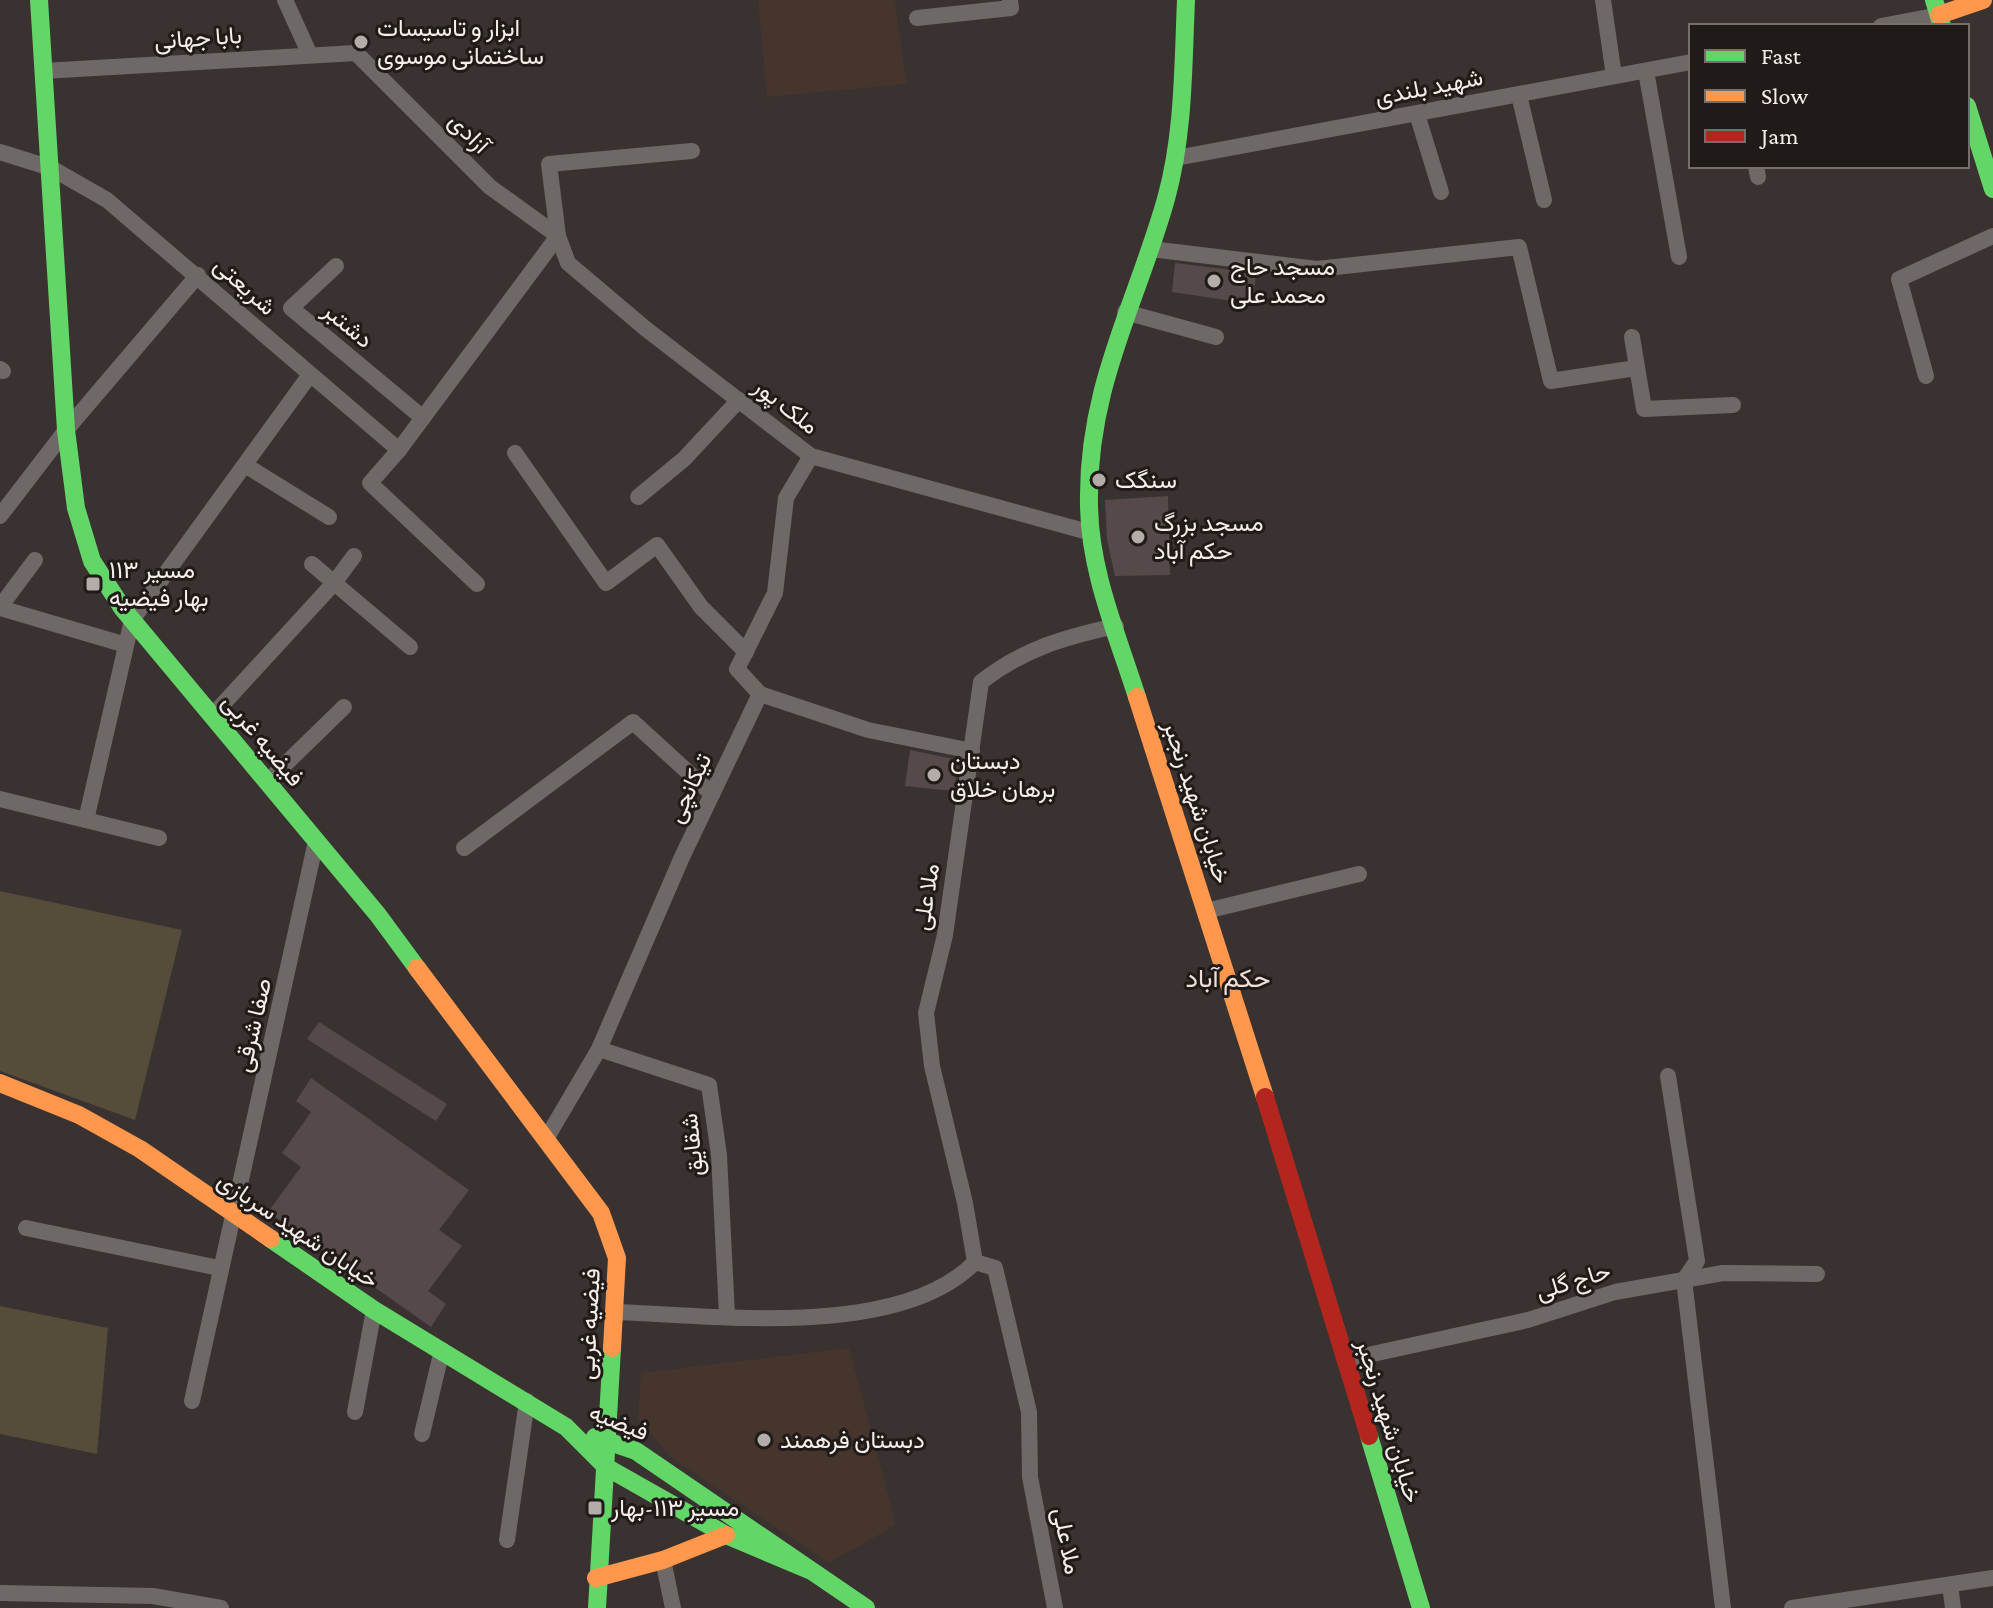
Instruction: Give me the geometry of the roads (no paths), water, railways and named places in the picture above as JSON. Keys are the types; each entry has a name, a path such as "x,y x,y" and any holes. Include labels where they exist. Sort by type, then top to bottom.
{"street":[{"name":"فیضیه غربی","path":"39,0 66,430 76,508 92,561 132,620 378,915 601,1213 617,1258 606,1467 596,1578 597,1608"},
{"path":"285,0 310,55"},
{"path":"917,18 1011,8 1010,0"},
{"name":"خیابان شهید رنجبر","path":"1186,0 1176,158 1151,249 1125,312 1095,415 1088,532 1421,1608"},
{"path":"1603,0 1614,76"},
{"path":"1891,24 1939,14 1983,0"},
{"name":"بابا جهانی","path":"43,71 356,53"},
{"name":"آزادی","path":"356,53 490,187 558,236"},
{"name":"شهید بلندی","path":"1176,158 1689,62"},
{"path":"1646,71 1679,257"},
{"path":"1519,95 1544,200"},
{"path":"1969,112 1993,189"},
{"path":"1417,114 1441,192"},
{"path":"477,584 370,483 399,450 558,236 549,164 692,151"},
{"name":"شریعتی","path":"0,152 51,168 107,200 399,450"},
{"name":"ملک پور","path":"558,236 568,263 646,329 811,456 1088,532"},
{"path":"1926,376 1899,279 1993,236"},
{"path":"1151,249 1317,269 1519,247 1551,381 1636,368"},
{"name":"دشتبر","path":"336,266 291,308 423,418"},
{"path":"0,516 66,430 198,275"},
{"path":"1125,312 1216,337"},
{"path":"1632,337 1644,409 1733,405"},
{"path":"86,820 132,620 309,376"},
{"path":"638,497 684,459 739,400"},
{"path":"515,453 606,583 657,545 701,607 746,652"},
{"path":"811,456 786,498 775,593 737,669 760,694 868,730 972,751"},
{"path":"245,465 329,517"},
{"path":"212,716 334,583 354,556"},
{"path":"35,560 0,608 126,645"},
{"path":"312,564 410,647"},
{"name":"ملا علی","path":"1055,1608 1030,1477 1029,1412 995,1268 975,1262 965,1203 932,1066 926,1013 945,935 981,682 1008,660 1052,640 1116,626"},
{"name":"تیکانچی","path":"546,1139 599,1049 712,794 760,694"},
{"path":"267,782 344,707"},
{"path":"464,848 633,722 712,794"},
{"path":"0,799 159,838"},
{"name":"صفا شرقی","path":"192,1401 316,841"},
{"path":"1206,911 1359,874"},
{"name":"شقایق","path":"599,1049 709,1085 719,1155 727,1315"},
{"path":"1668,1076 1697,1261 1684,1280 1723,1608"},
{"name":"خیابان شهید سربازی","path":"0,1083 79,1115 140,1149 234,1218 374,1310 566,1427"},
{"path":"26,1228 219,1268"},
{"path":"614,1312 727,1315 770,1320 848,1313 922,1296 959,1277 975,1262"},
{"name":"حاج گلی","path":"1345,1360 1528,1320 1615,1292 1723,1273 1817,1274"},
{"path":"355,1412 374,1310"},
{"path":"422,1434 442,1350"},
{"path":"507,1540 527,1401"},
{"name":"فیضیه","path":"566,1427 636,1451 761,1533 866,1608"},
{"name":"فیضیه","path":"566,1427 606,1467 726,1535 809,1570"},
{"path":"596,1578 663,1560 726,1535"},
{"path":"663,1560 673,1608"},
{"path":"1792,1608 1993,1578"},
{"path":"1950,1585 1953,1608"},
{"path":"0,1593 153,1596 221,1608"}],"place":[{"name":"ابزار و تاسیسات ساختمانی موسوی","path":"361,42"},
{"name":"مسجد حاج محمد علی","path":"1214,281"},
{"name":"سنگک","path":"1099,480"},
{"name":"مسجد بزرگ حکم آباد","path":"1138,537"},
{"name":"مسیر ۱۱۳ بهار فیضیه","path":"93,584"},
{"name":"دبستان برهان خلاق","path":"934,775"},
{"name":"دبستان فرهمند","path":"764,1440"},
{"name":"مسیر ۱۱۳-بهار","path":"595,1508"}],"district":[{"name":"حکم آباد","path":"1228,978"}]}
